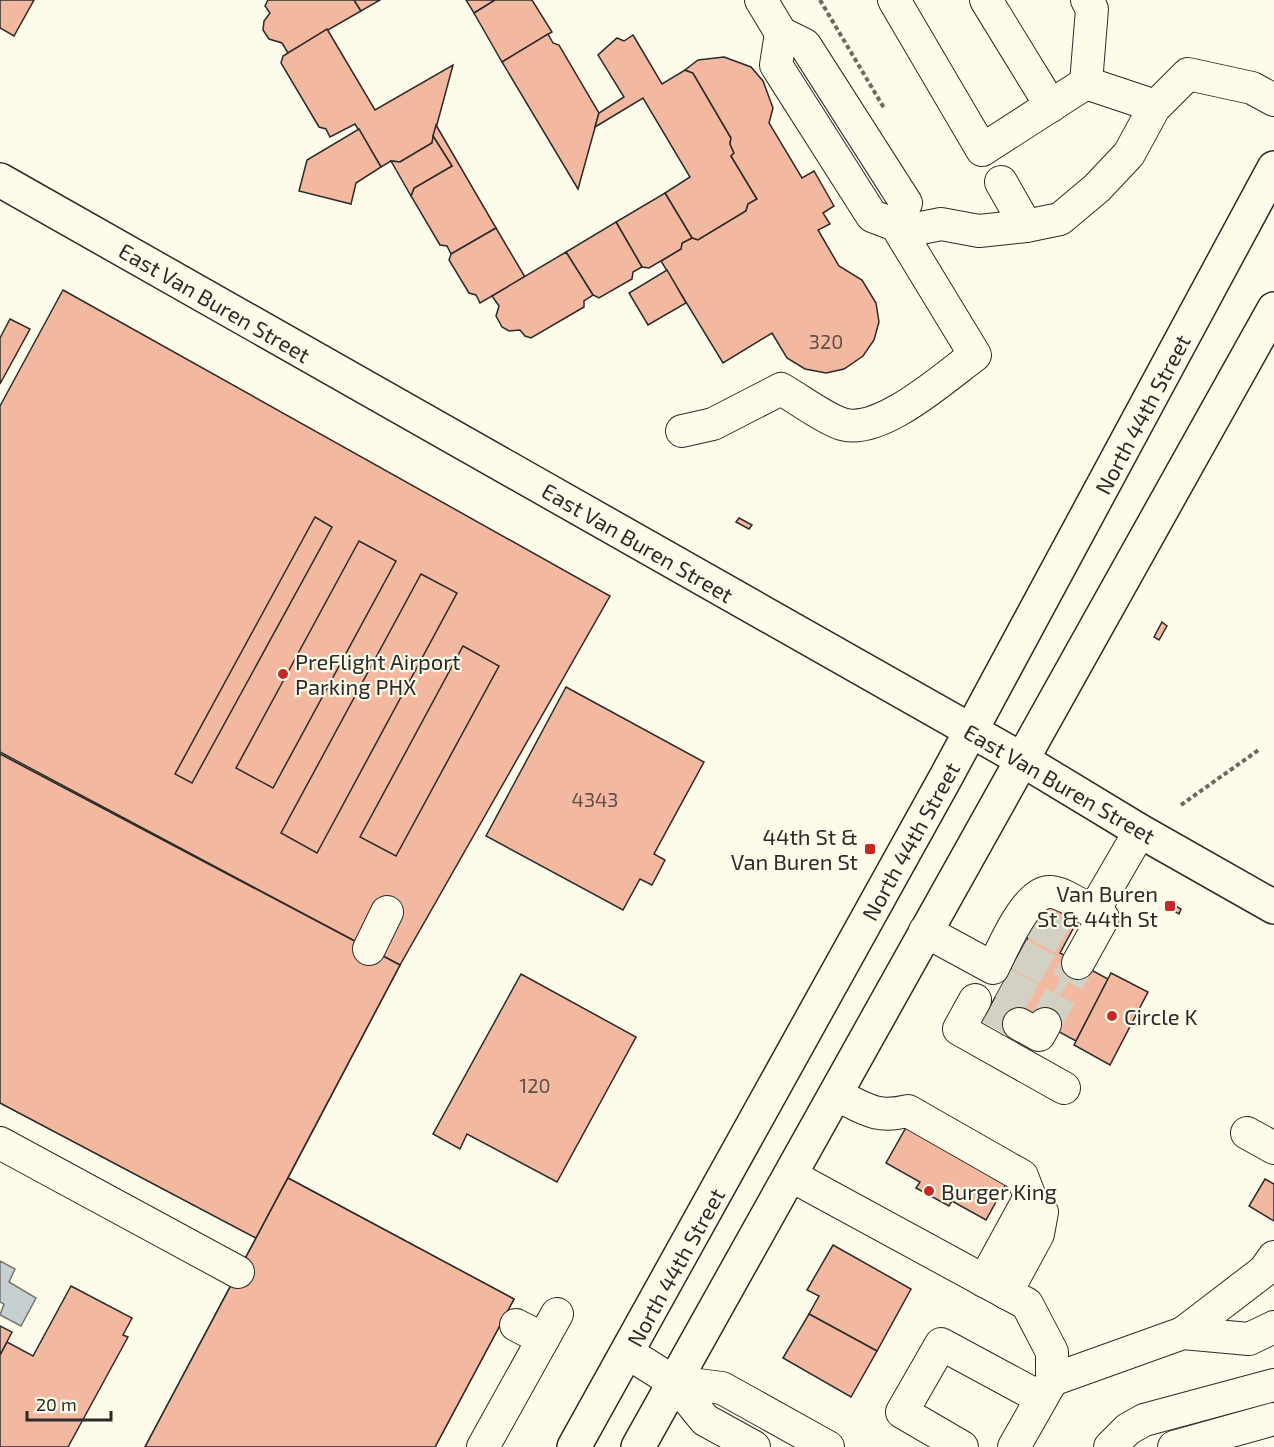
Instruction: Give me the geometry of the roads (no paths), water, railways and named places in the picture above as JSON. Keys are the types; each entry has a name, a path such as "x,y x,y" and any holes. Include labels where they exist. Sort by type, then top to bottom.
{"main road":[{"name":"North 44th Street","path":"574,1447 628,1353 970,730 1274,168"},
{"name":"East Van Buren Street","path":"0,180 1022,759 1140,831 1274,907"},
{"path":"638,1447 1274,309"}],"street":[{"path":"682,431 713,424 781,389 843,425 869,423 892,416 975,355 900,231 906,202 805,45 781,33 762,0"},
{"path":"894,0 982,150 1086,83"},
{"path":"986,0 1051,106"},
{"path":"1086,83 1092,9 1087,0"},
{"path":"900,231 941,224 979,231 1026,226 1060,219 1097,188 1129,154 1155,106 1188,75 1252,88 1274,100"},
{"path":"1086,83 1155,106"},
{"path":"1000,182 1026,226"},
{"path":"1093,912 1140,831"},
{"path":"1064,1088 959,1029 996,976 1028,920 1027,904 1042,893 1051,892 1103,918 1076,951"},
{"path":"369,949 387,912"},
{"path":"925,931 996,976"},
{"path":"835,1094 887,1116 908,1111 1022,1176 1030,1197 995,1287"},
{"path":"0,1143 238,1272"},
{"path":"790,1174 1027,1304 1052,1352 1047,1389 1014,1447"},
{"path":"962,1447 902,1412 941,1344 1047,1389 1183,1333 1264,1271 1274,1257"},
{"path":"483,1447 539,1326"},
{"path":"1183,1333 1249,1340 1274,1327"},
{"path":"628,1353 674,1382 705,1420 754,1447"},
{"path":"674,1382 722,1388 828,1447"},
{"path":"1110,1447 1128,1429 1144,1420 1274,1385"},
{"path":"1174,1447 1274,1419"}],"tunnel":[{"path":"1035,923 1067,941"},
{"path":"1019,954 1068,981"},
{"path":"1045,1024 1078,963"},
{"path":"1003,983 1053,1010"},
{"path":"990,1008 1019,1024"}],"place":[{"name":"PreFlight Airport Parking PHX","path":"283,674"},
{"name":"44th St & Van Buren St","path":"870,849"},
{"name":"Van Buren St & 44th St","path":"1170,906"},
{"name":"Circle K","path":"1112,1016"},
{"name":"Burger King","path":"929,1191"}]}
